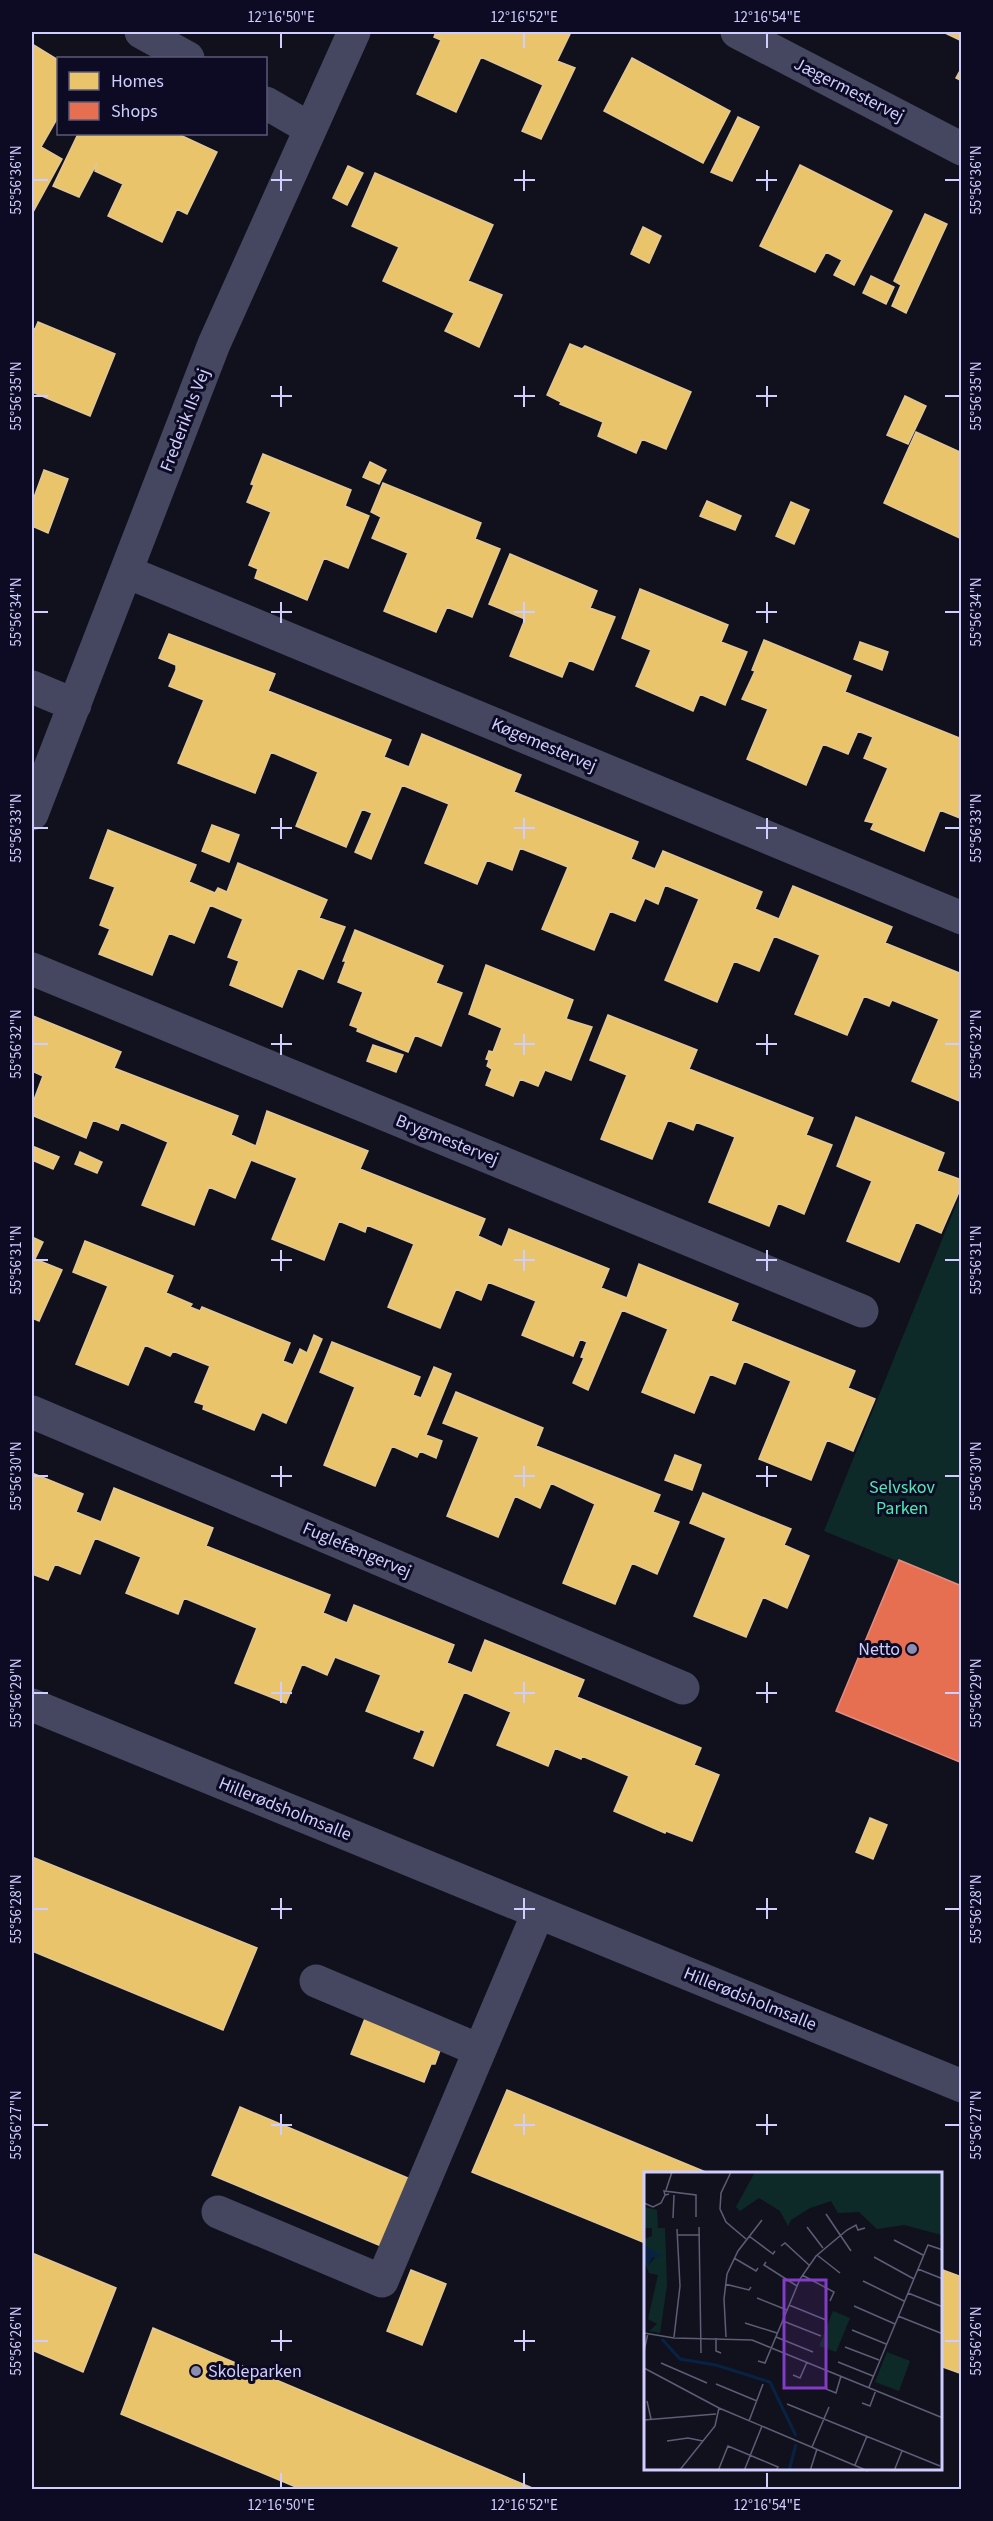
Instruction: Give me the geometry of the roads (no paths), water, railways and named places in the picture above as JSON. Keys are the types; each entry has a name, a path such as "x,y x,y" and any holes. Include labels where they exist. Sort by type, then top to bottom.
{"street":[{"path":"141,32 186,57"},
{"name":"Frederik IIs Vej","path":"32,814 214,345 309,128 354,32"},
{"name":"Jægermestervej","path":"737,32 962,148"},
{"path":"267,104 309,128"},
{"name":"Køgemestervej","path":"127,572 962,918"},
{"path":"32,687 75,705"},
{"name":"Brygmestervej","path":"32,969 862,1311"},
{"name":"Fuglefængervej","path":"32,1412 683,1688"},
{"name":"Hillerødsholmsalle","path":"32,1705 962,2086"},
{"path":"218,2212 382,2281 538,1913"},
{"path":"316,1981 479,2050"}],"place":[{"name":"Netto","path":"912,1649"},
{"name":"Skoleparken","path":"196,2371"}],"park label":[{"name":"Selvskov Parken","path":"902,1497"}]}
